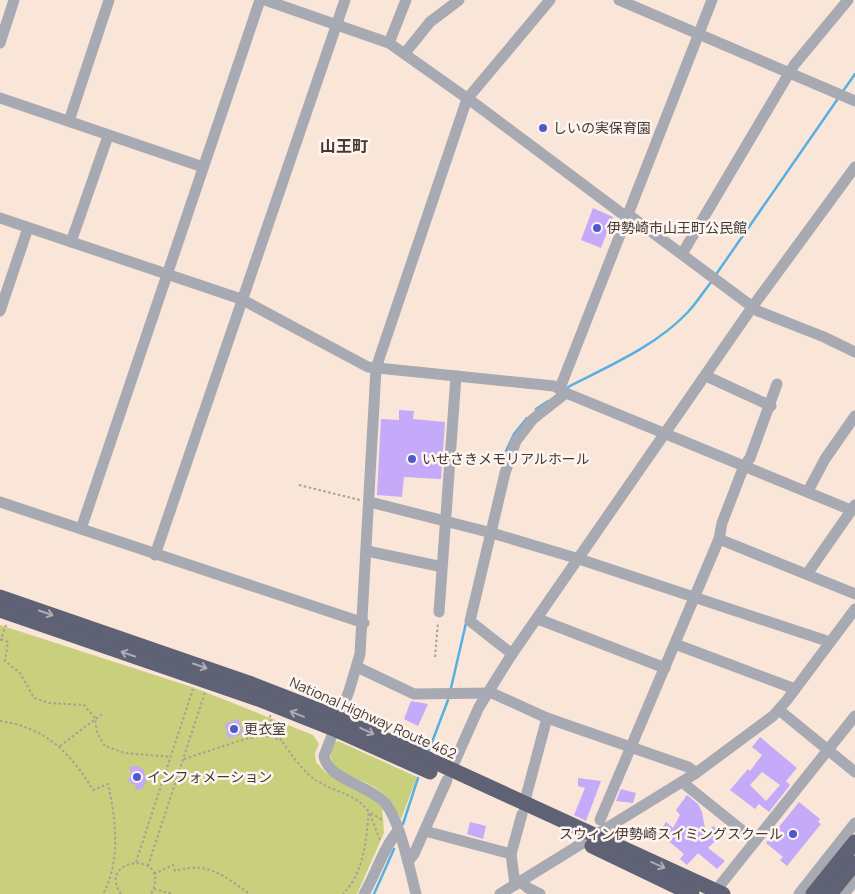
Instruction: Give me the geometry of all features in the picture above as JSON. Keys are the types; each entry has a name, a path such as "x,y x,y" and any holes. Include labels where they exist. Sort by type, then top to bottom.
{"highway":[{"name":"National Highway Route 462","path":"0,597 249,683 588,839 722,889"},
{"name":"National Highway Route 462","path":"3,616 336,724"},
{"path":"830,894 849,859 853,832"},
{"name":"National Highway Route 462","path":"588,839 685,893"},
{"path":"813,894 849,859"}],"street":[{"path":"0,43 14,0"},
{"path":"69,121 109,0"},
{"path":"81,529 260,0"},
{"path":"265,0 389,43 758,311 824,337 855,352"},
{"path":"156,554 241,299 345,0"},
{"path":"389,43 406,0"},
{"path":"405,53 430,22 459,0"},
{"path":"416,894 408,862 390,809 379,797 364,787 335,774 327,765 325,750 357,668 364,623 376,369 468,99 550,0"},
{"path":"620,0 855,101"},
{"path":"512,654 470,621 505,473 516,441 532,419 563,391 627,215 712,0"},
{"path":"682,254 790,73 848,0"},
{"path":"0,98 203,167"},
{"path":"71,242 108,136"},
{"path":"408,862 425,831 487,693 512,654 753,306 855,167"},
{"path":"0,218 241,299 368,367 456,376 563,391 744,466 853,507 807,574"},
{"path":"0,311 28,228"},
{"path":"439,612 456,376"},
{"path":"706,376 770,406"},
{"path":"600,820 695,596 744,466 750,458 778,384"},
{"path":"808,490 825,459 855,416"},
{"path":"0,502 354,622 364,623"},
{"path":"370,502 492,532 695,596 830,642"},
{"path":"718,539 855,594"},
{"path":"367,551 438,566"},
{"path":"500,894 696,773 779,710 855,609"},
{"path":"538,619 665,668"},
{"path":"675,644 795,689"},
{"path":"357,668 414,694 492,693 548,718 688,767 696,773"},
{"path":"779,710 855,772"},
{"path":"722,889 754,840 855,716"},
{"path":"540,894 518,883 511,854 548,718"},
{"path":"682,782 754,840"},
{"path":"364,894 377,872 389,841 398,831"},
{"path":"425,831 511,854"},
{"path":"799,894 853,832"},
{"path":"844,894 855,880"}],"path":[{"path":"299,485 370,502"},
{"path":"435,657 439,612"},
{"path":"3,616 0,640 8,642 5,661 20,674 34,698 49,703 84,705 95,718 97,733 105,746 125,753 170,757"},
{"path":"136,862 195,685"},
{"path":"148,866 206,689"},
{"path":"270,713 269,717 282,740 313,778 362,801 369,812 382,844"},
{"path":"60,747 102,714"},
{"path":"0,721 36,731 60,747 78,765 93,790 108,784 114,809 115,839 112,866 103,894"},
{"path":"183,759 256,736 282,740"},
{"path":"369,812 388,823"},
{"path":"343,894 357,872 364,851 369,812"},
{"path":"121,894 116,884 120,871 124,866 136,862 148,866 154,874 156,882 152,894"},
{"path":"154,874 173,865 176,871 191,867 206,868 218,872 250,894"},
{"path":"154,889 173,894"}],"green space":[{"path":"0,625 195,688 313,735 319,744 315,753 316,762 326,773 366,793 382,806 384,833 357,894 0,894"},
{"path":"338,741 417,777 401,819 389,800 380,791 345,773 332,762 333,743"}],"building":[{"name":"伊勢崎市山王町公民館","path":"593,208 613,217 601,248 581,240"},
{"name":"いせさきメモリアルホール","path":"399,410 414,411 413,419 445,422 441,479 404,477 402,497 377,495 381,419 399,420"},
{"path":"411,701 428,704 418,726 404,719"},
{"name":"更衣室","path":"238,719 243,733 228,739 225,724"},
{"path":"760,737 797,768 786,781 790,785 769,812 759,804 755,809 730,790 748,769 750,771 762,755 752,747","holes":["762,772 780,785 766,801 750,785"]},
{"name":"インフォメーション","path":"137,766 144,770 146,782 143,788 135,790 136,786 128,781 131,772 129,767"},
{"path":"578,778 601,781 586,821 574,815 585,788 578,786"},
{"path":"621,789 636,793 633,803 616,801"},
{"path":"687,795 698,804 702,812 706,834 713,826 723,833 708,848 725,861 717,869 698,853 687,865 680,859 684,854 659,833 666,822 673,828 680,815 676,810"},
{"name":"スウィン伊勢崎スイミングスクール","path":"799,802 820,819 818,822 821,824 787,866 780,860 783,857 766,843"},
{"path":"470,822 486,826 483,839 467,834"}],"waterway":[{"path":"843,91 855,74"},
{"path":"717,273 837,100"},
{"path":"568,387 616,363 662,335 688,312 712,281"},
{"path":"536,409 548,401"},
{"path":"506,451 514,434 527,418"},
{"path":"451,688 466,623"},
{"path":"429,750 448,700"},
{"path":"403,824 418,778"},
{"path":"374,894 394,849"}],"place":[{"name":"しいの実保育園","path":"543,128"},
{"name":"伊勢崎市山王町公民館","path":"597,228"},
{"name":"いせさきメモリアルホール","path":"412,459"},
{"name":"更衣室","path":"234,729"},
{"name":"インフォメーション","path":"137,777"},
{"name":"スウィン伊勢崎スイミングスクール","path":"793,834"}],"district":[{"name":"山王町","path":"344,146"}]}
